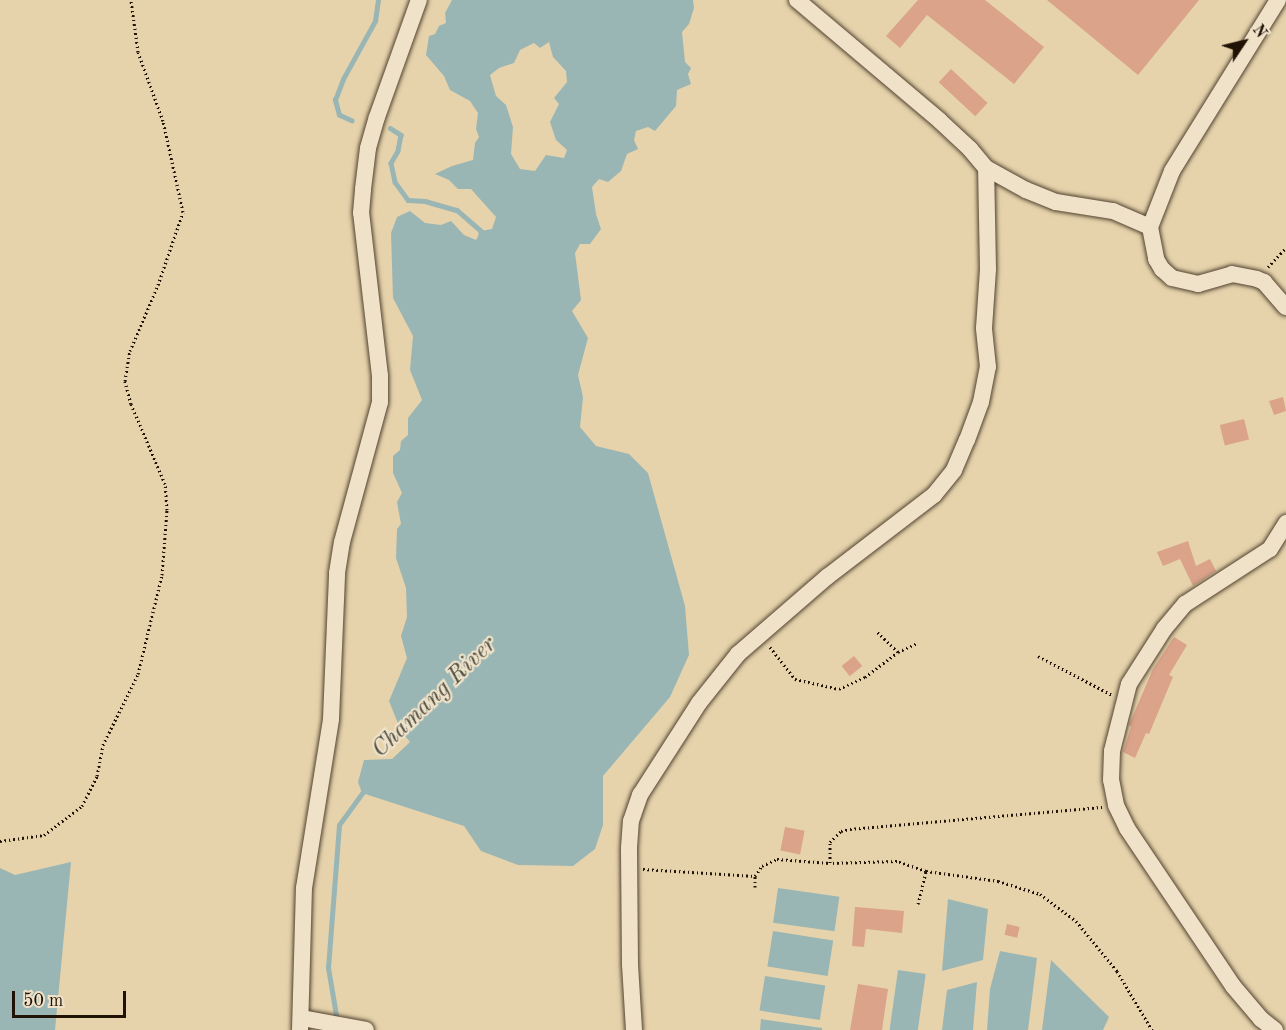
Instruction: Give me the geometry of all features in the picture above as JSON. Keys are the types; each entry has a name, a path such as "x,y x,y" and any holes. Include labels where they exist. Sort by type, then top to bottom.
{"street":[{"path":"361,1029 301,1024 304,888 331,719 337,573 342,542 380,402 380,376 362,213 368,148 376,117 419,0"},
{"path":"797,0 948,129 986,168 1026,190 1056,202 1113,211 1150,227"},
{"path":"1278,0 1172,171 1150,227 1155,259 1161,269 1172,278 1198,284 1232,274 1257,279 1264,282 1286,308"},
{"path":"634,1030 629,868 631,820 640,795 718,677 759,634 827,577 934,495 954,470 981,402 988,367 984,328 988,268 986,168"},
{"path":"1275,1030 1261,1020 1233,986 1127,828 1112,792 1111,766 1124,701 1136,672 1174,614 1185,604 1270,549 1286,523"},
{"path":"1270,549 1286,555"}],"path":[{"path":"0,841 44,835 82,806 97,776 103,745 138,675 162,575 167,510 165,484 131,404 126,381 130,351 158,285 183,212 163,121 138,52 131,0"},
{"path":"1257,279 1286,248"},
{"path":"877,632 897,652"},
{"path":"759,634 795,679 838,689 865,677 897,652 916,643"},
{"path":"1038,656 1124,701"},
{"path":"830,863 830,842 841,831 850,829 1116,805"},
{"path":"755,887 755,876 762,866 777,860 830,863 897,861 926,871 998,880 1040,894 1076,921 1117,971 1152,1030"},
{"path":"629,868 755,876"},
{"path":"918,904 926,871"}],"water":[{"path":"452,0 693,0 694,8 689,24 682,32 685,62 691,68 688,74 691,84 677,90 676,106 655,131 648,127 636,131 634,140 638,149 627,154 621,171 608,182 599,179 592,187 601,229 590,244 580,244 575,253 581,300 572,311 588,338 578,375 583,397 580,427 596,446 629,454 648,473 685,606 689,655 670,697 603,776 603,825 595,849 573,866 518,865 481,851 464,826 362,793 358,782 364,760 392,759 410,742 401,731 389,701 407,658 401,636 407,617 406,588 396,558 397,529 401,524 397,502 402,493 393,473 393,456 400,450 401,441 408,435 408,418 422,400 410,370 413,336 393,298 391,233 397,217 410,211 425,223 441,225 451,221 464,235 476,240 481,231 492,229 496,217 471,189 458,189 449,180 435,174 473,160 475,143 479,137 476,129 478,113 470,101 450,90 444,76 426,55 429,36 435,34 439,26 446,23 445,13","holes":["549,42 553,57 566,71 567,82 554,98 559,104 550,122 556,140 567,150 564,158 546,155 535,171 520,169 511,154 513,127 506,105 496,96 490,75 499,68 514,63 520,50 534,43 540,48"]},
{"path":"71,862 55,1030 0,1030 0,868 15,875"},
{"path":"778,888 839,897 835,931 773,923"},
{"path":"948,899 988,909 983,960 942,971"},
{"path":"773,931 833,941 828,976 767,967"},
{"path":"1000,951 1037,958 1028,1030 987,1030 990,989"},
{"path":"1051,960 1109,1017 1103,1030 1042,1030"},
{"path":"898,970 926,974 918,1030 890,1030"},
{"path":"765,976 825,986 820,1020 760,1011"},
{"path":"977,982 973,1030 942,1030 947,990"},
{"path":"761,1019 822,1028 822,1030 760,1030"}],"building":[{"path":"918,0 985,0 1044,47 1014,84 927,15 900,48 886,36"},
{"path":"1047,0 1199,0 1138,75"},
{"path":"951,69 988,103 975,116 939,82"},
{"path":"1283,397 1286,411 1274,415 1269,401"},
{"path":"1244,419 1249,439 1225,445 1220,425"},
{"path":"1188,541 1196,566 1210,559 1216,571 1193,586 1180,559 1163,566 1157,552"},
{"path":"1174,637 1187,645 1169,675 1173,677 1149,734 1146,733 1135,758 1123,752 1131,727 1129,725 1153,669"},
{"path":"854,656 862,666 850,676 842,666"},
{"path":"785,827 805,831 800,854 780,851"},
{"path":"855,907 904,911 902,933 866,929 864,947 852,946"},
{"path":"1007,924 1020,927 1017,938 1005,935"},
{"path":"858,984 888,989 882,1030 850,1030"}],"waterway":[{"path":"352,121 339,115 335,100 343,79 375,21 378,0"},
{"path":"390,128 401,135 398,151 391,163 395,182 408,200 425,201 457,210 481,231 481,235"},
{"name":"Chamang River","path":"337,1021 328,968 339,825 366,788"}]}
